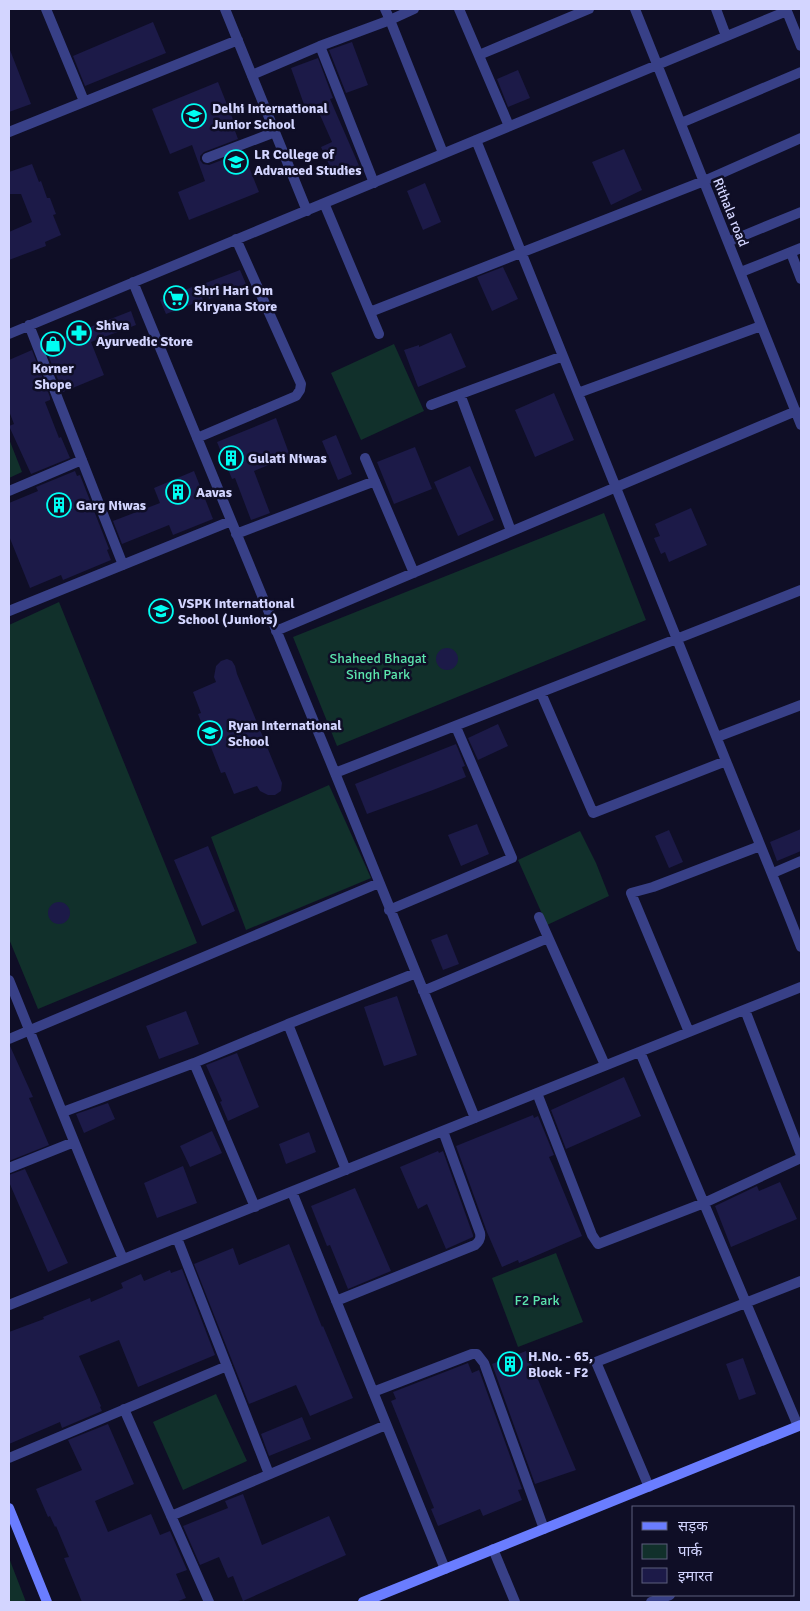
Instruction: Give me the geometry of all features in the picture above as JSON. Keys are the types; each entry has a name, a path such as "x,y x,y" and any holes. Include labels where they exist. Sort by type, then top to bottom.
{"street":[{"path":"46,9 84,101"},
{"path":"225,9 306,211"},
{"path":"385,9 443,154"},
{"path":"252,75 414,9"},
{"path":"459,9 509,126"},
{"path":"479,55 589,9"},
{"name":"Rithala road","path":"636,9 801,425"},
{"path":"716,9 726,36"},
{"path":"9,334 786,10 801,46"},
{"path":"9,132 238,40"},
{"path":"320,46 374,183"},
{"path":"681,123 801,72"},
{"path":"207,158 275,132"},
{"path":"370,312 704,181 801,138"},
{"path":"476,140 760,846 773,873 801,947"},
{"path":"324,203 379,334"},
{"path":"728,242 801,212"},
{"path":"197,438 296,396 300,390 301,384 236,240"},
{"path":"741,272 801,248"},
{"path":"791,253 801,279"},
{"path":"133,282 230,521 336,773 389,910 475,1118"},
{"path":"29,325 123,565"},
{"path":"578,393 761,326"},
{"path":"431,405 563,356"},
{"path":"460,394 511,532"},
{"path":"276,632 796,411"},
{"path":"365,458 414,573"},
{"path":"9,491 82,460"},
{"path":"236,534 375,481"},
{"path":"9,611 230,521"},
{"path":"336,773 801,590"},
{"path":"541,693 593,813 726,761"},
{"path":"717,737 801,705"},
{"path":"389,910 512,858 456,727"},
{"path":"689,1032 631,893 653,887 760,846"},
{"path":"773,873 801,861"},
{"path":"9,1039 379,883"},
{"path":"539,917 605,1065"},
{"path":"422,991 548,938"},
{"path":"63,1112 416,973"},
{"path":"9,980 123,1259"},
{"path":"9,1306 801,987"},
{"path":"537,1094 592,1235 598,1244 704,1203 801,1156 745,1010"},
{"path":"288,1024 346,1170"},
{"path":"363,1602 800,1426 746,1304 640,1052"},
{"path":"194,1062 255,1207"},
{"path":"336,1301 476,1245 479,1242 481,1238 480,1233 443,1131"},
{"path":"9,1168 74,1142"},
{"path":"292,1192 445,1569"},
{"path":"177,1238 269,1474"},
{"path":"649,1487 596,1362 801,1281"},
{"path":"373,1392 472,1354 477,1354 484,1363 544,1529"},
{"path":"9,1458 227,1366"},
{"path":"124,1409 209,1602"},
{"path":"171,1516 386,1425"},
{"path":"9,1508 47,1602"},
{"path":"493,1549 515,1602"},
{"path":"652,1602 667,1596"}],"green space":[{"path":"394,344 424,411 361,440 331,373"},
{"path":"9,439 22,472 9,478"},
{"name":"Shaheed Bhagat Singh Park","path":"604,513 646,620 337,746 293,637"},
{"path":"59,602 197,943 38,1009 9,939 9,625"},
{"path":"329,785 371,878 246,930 211,837"},
{"path":"580,831 596,863 609,896 547,925 518,860"},
{"name":"F2 Park","path":"556,1253 583,1322 518,1347 492,1278"},
{"path":"216,1394 247,1461 183,1490 153,1422"},
{"path":"9,1558 26,1602 9,1602"}],"building":[{"path":"153,22 166,53 85,86 73,56"},
{"path":"352,42 368,85 346,93 329,50"},
{"path":"9,50 31,104 9,112"},
{"path":"318,58 333,98 330,99 360,168 335,178 321,147 332,142 316,106 306,110 291,68"},
{"path":"518,70 530,98 508,107 497,79"},
{"path":"218,82 236,127 234,128 238,139 204,152 200,156 200,160 203,164 209,165 243,152 259,192 189,220 178,192 205,181 192,145 170,154 152,109"},
{"path":"624,149 642,190 611,205 592,162"},
{"path":"32,164 47,198 50,198 56,214 53,215 61,235 45,242 46,246 9,260 9,232 32,222 21,194 9,194 9,172"},
{"path":"425,183 441,222 423,230 407,191"},
{"path":"503,267 518,299 492,311 477,277"},
{"path":"240,270 246,284 209,299 203,284"},
{"path":"197,285 203,300 166,314 160,300"},
{"path":"131,311 136,325 91,342 104,375 63,392 44,345"},
{"path":"451,333 466,367 418,387 404,350 419,345 419,347"},
{"path":"32,350 50,397 50,400 45,402 59,438 61,437 70,458 31,474 9,426 14,424 9,411 9,360"},
{"path":"554,393 574,440 535,457 515,410"},
{"path":"276,418 290,456 254,471 270,513 251,520 235,478 232,479 217,442"},
{"path":"336,435 352,474 338,480 322,441"},
{"path":"415,447 432,489 394,504 377,462"},
{"path":"470,466 494,520 458,536 434,482"},
{"path":"75,471 77,476 80,475 109,549 107,550 111,560 63,580 61,575 30,588 9,536 9,503 38,491 36,487"},
{"path":"194,471 213,519 173,535 169,525 122,544 113,521 160,503 154,488"},
{"path":"691,508 707,545 669,562 665,552 661,554 654,538 660,536 655,524"},
{"path":"443,648 451,648 458,655 458,663 451,670 443,670 436,663 436,655"},
{"path":"227,659 232,661 235,666 282,783 281,791 275,795 268,795 260,791 257,786 234,794 225,772 221,773 198,714 201,713 193,692 216,682 214,677 216,666 221,661"},
{"path":"498,724 508,746 478,760 468,738"},
{"path":"456,744 465,766 462,767 466,777 367,814 355,784"},
{"path":"477,824 489,854 461,866 448,835"},
{"path":"801,829 801,851 777,861 770,842"},
{"path":"669,830 683,862 669,868 655,836"},
{"path":"208,846 235,911 202,926 174,860"},
{"path":"55,902 63,902 70,909 70,917 63,924 55,924 48,917 48,909"},
{"path":"447,934 459,964 443,970 431,940"},
{"path":"397,996 417,1055 384,1066 364,1007"},
{"path":"186,1011 199,1044 159,1059 146,1026"},
{"path":"9,1046 33,1097 29,1098 49,1145 9,1161"},
{"path":"237,1053 259,1107 228,1121 220,1102 222,1101 206,1065"},
{"path":"624,1077 641,1116 566,1149 551,1110"},
{"path":"108,1103 115,1119 84,1133 76,1114"},
{"path":"533,1115 534,1118 538,1116 554,1155 549,1157 582,1236 519,1263 518,1260 502,1267 487,1232 456,1146"},
{"path":"212,1131 222,1153 190,1167 180,1146"},
{"path":"309,1132 316,1152 286,1164 279,1144"},
{"path":"438,1151 439,1153 443,1151 473,1235 473,1237 446,1249 427,1204 418,1209 400,1167"},
{"path":"183,1166 197,1203 157,1218 144,1183"},
{"path":"25,1169 68,1263 48,1272 9,1182 9,1175"},
{"path":"780,1182 797,1219 731,1247 715,1206 757,1186 759,1191"},
{"path":"355,1188 391,1271 348,1289 330,1245 327,1246 311,1206"},
{"path":"289,1244 353,1398 310,1416 296,1385 249,1404 194,1264 233,1248 239,1265"},
{"path":"182,1269 215,1355 138,1387 119,1340 79,1356 102,1411 62,1428 60,1422 9,1444 9,1332 44,1319 43,1317 90,1298 91,1302 123,1288 121,1283 141,1274 144,1281 170,1270 171,1273"},
{"path":"526,1351 576,1470 535,1484 492,1364"},
{"path":"743,1358 756,1394 739,1400 726,1364"},
{"path":"468,1363 472,1373 479,1370 522,1489 518,1490 522,1500 483,1516 480,1509 438,1526 431,1509 434,1508 391,1401 396,1399 393,1392"},
{"path":"302,1417 311,1439 269,1456 261,1434"},
{"path":"108,1424 134,1484 95,1501 108,1532 151,1514 160,1535 170,1531 187,1570 176,1574 186,1598 176,1602 82,1602 64,1558 69,1557 56,1526 50,1516 48,1517 36,1489 82,1470 68,1440"},
{"path":"243,1494 262,1545 329,1516 346,1555 243,1601 233,1576 228,1578 219,1557 200,1565 183,1526 228,1508 225,1501"}],"place":[{"name":"Delhi International Junior School","path":"194,116"},
{"name":"LR College of Advanced Studies","path":"236,162"},
{"name":"Shri Hari Om Kiryana Store","path":"176,298"},
{"name":"Shiva Ayurvedic Store","path":"79,333"},
{"name":"Korner Shope","path":"53,344"},
{"name":"Gulati Niwas","path":"231,458"},
{"name":"Aavas","path":"178,492"},
{"name":"Garg Niwas","path":"59,505"},
{"name":"VSPK International School (Juniors)","path":"161,611"},
{"name":"Ryan International School","path":"210,733"},
{"name":"H.No. - 65, Block - F2","path":"510,1364"}]}
